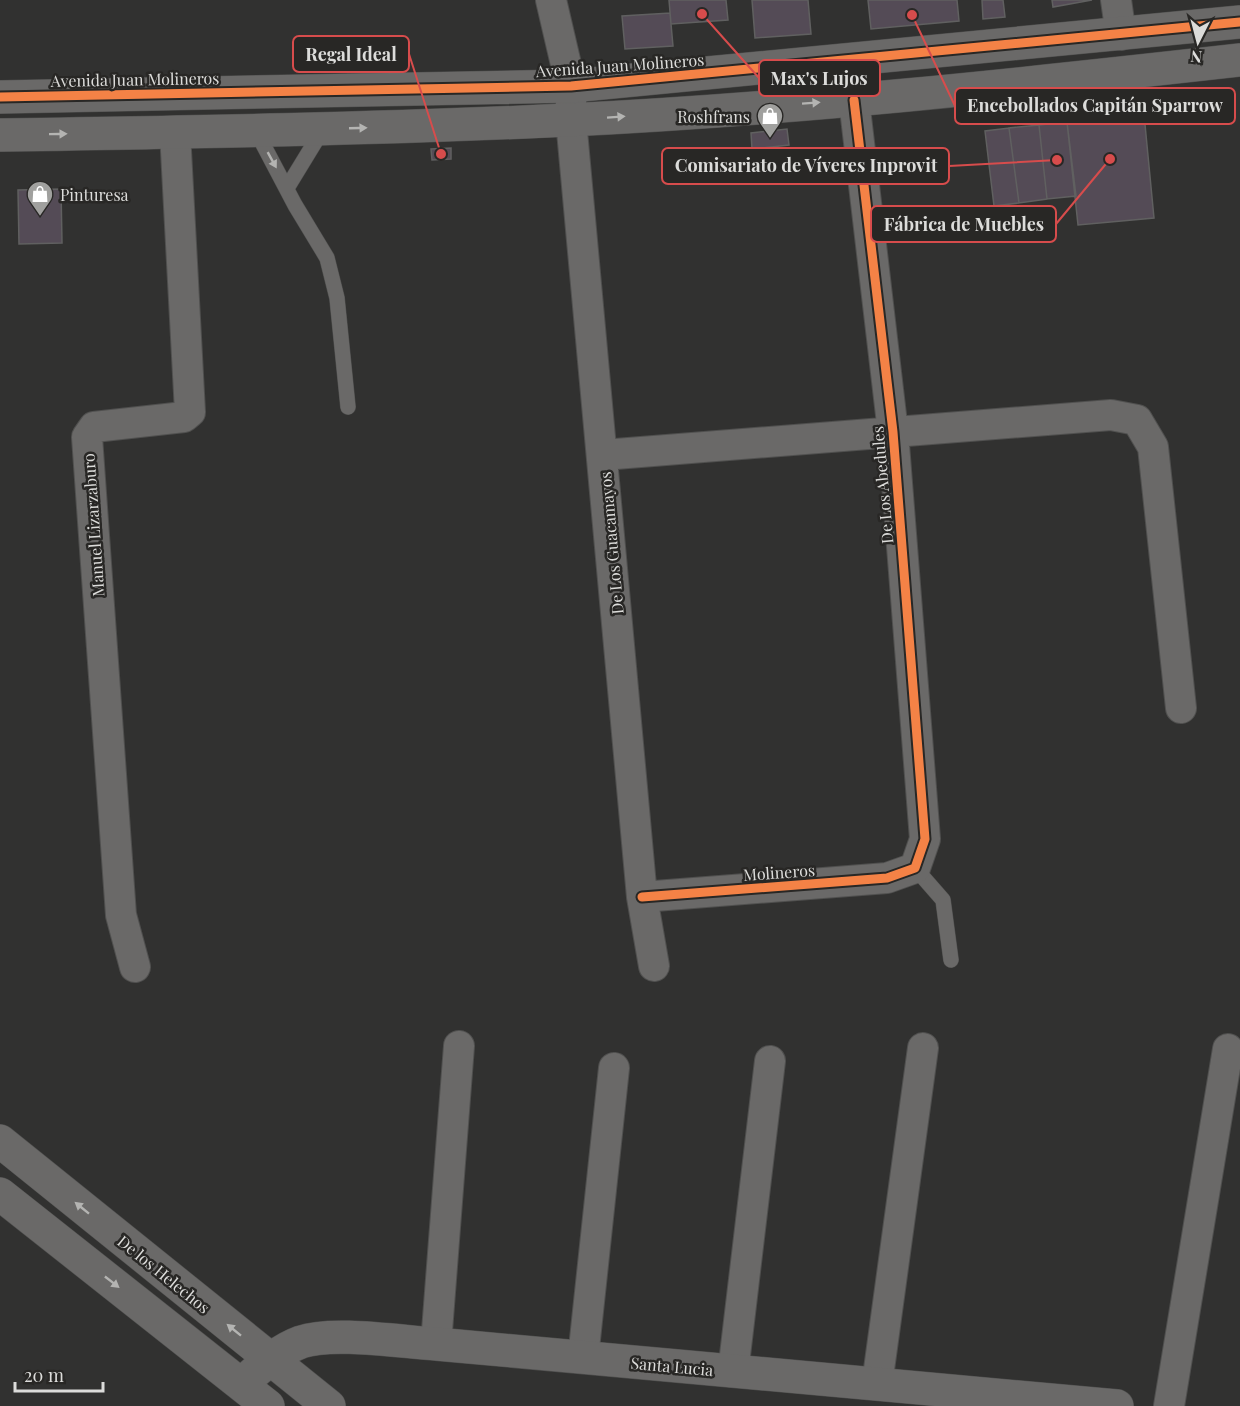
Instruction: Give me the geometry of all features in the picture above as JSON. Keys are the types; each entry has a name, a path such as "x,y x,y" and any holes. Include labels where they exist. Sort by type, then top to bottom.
{"street":[{"name":"De Los Guacamayos","path":"550,0 571,86 571,120 642,897 654,966"},
{"path":"1116,0 1121,35"},
{"name":"Avenida Juan Molineros","path":"0,96 571,86 1240,22"},
{"path":"0,135 256,131 571,120 854,100 1240,60"},
{"name":"De Los Abedules","path":"854,100 893,432 925,839 915,868"},
{"name":"Manuel Lizarzaburo","path":"135,967 121,915 87,437 94,427 184,417 190,412 175,132"},
{"path":"603,455 1111,415 1137,420 1153,447 1181,708"},
{"name":"Molineros","path":"642,897 887,878 915,868"},
{"path":"436,1344 459,1046"},
{"path":"877,1384 923,1048"},
{"path":"1169,1406 1228,1049"},
{"path":"733,1372 770,1061"},
{"path":"583,1358 614,1068"},
{"name":"De los Helechos","path":"0,1141 329,1406"},
{"path":"0,1194 268,1406"},
{"name":"Santa Lucia","path":"241,1384 269,1359 303,1341 331,1338 436,1344 1117,1406"}],"lane":[{"path":"287,188 322,129"},
{"path":"256,131 327,258 337,298 348,407"},
{"path":"915,868 943,900 951,960"}],"building":[{"path":"669,0 726,0 728,20 671,24"},
{"path":"752,0 808,0 811,34 755,38"},
{"path":"868,0 957,0 959,21 871,29"},
{"path":"982,0 1003,0 1005,17 983,19"},
{"path":"1052,0 1092,0 1053,7"},
{"path":"670,13 673,46 625,49 622,16"},
{"path":"1144,114 1154,218 1078,225 1067,122"},
{"path":"1067,122 1076,196 1047,199 1039,125"},
{"path":"1039,125 1047,199 1019,203 1009,128"},
{"path":"1009,128 1019,203 994,206 985,131"},
{"name":"Roshfrans","path":"787,129 789,145 752,149 751,133"},
{"path":"451,148 451,159 432,160 431,149"},
{"name":"Pinturesa","path":"61,189 62,243 19,244 18,190"}],"cycle path":[{"path":"0,97 571,86 1240,22"},
{"path":"642,897 887,878 915,868 925,839 893,432 854,100"}],"place":[{"name":"Max's Lujos","path":"702,14"},
{"name":"Encebollados Capitán Sparrow","path":"912,15"},
{"name":"Roshfrans","path":"770,139"},
{"name":"Regal Ideal","path":"441,154"},
{"name":"Fábrica de Muebles","path":"1110,159"},
{"name":"Comisariato de Víveres Inprovit","path":"1057,160"},
{"name":"Pinturesa","path":"40,217"}]}
